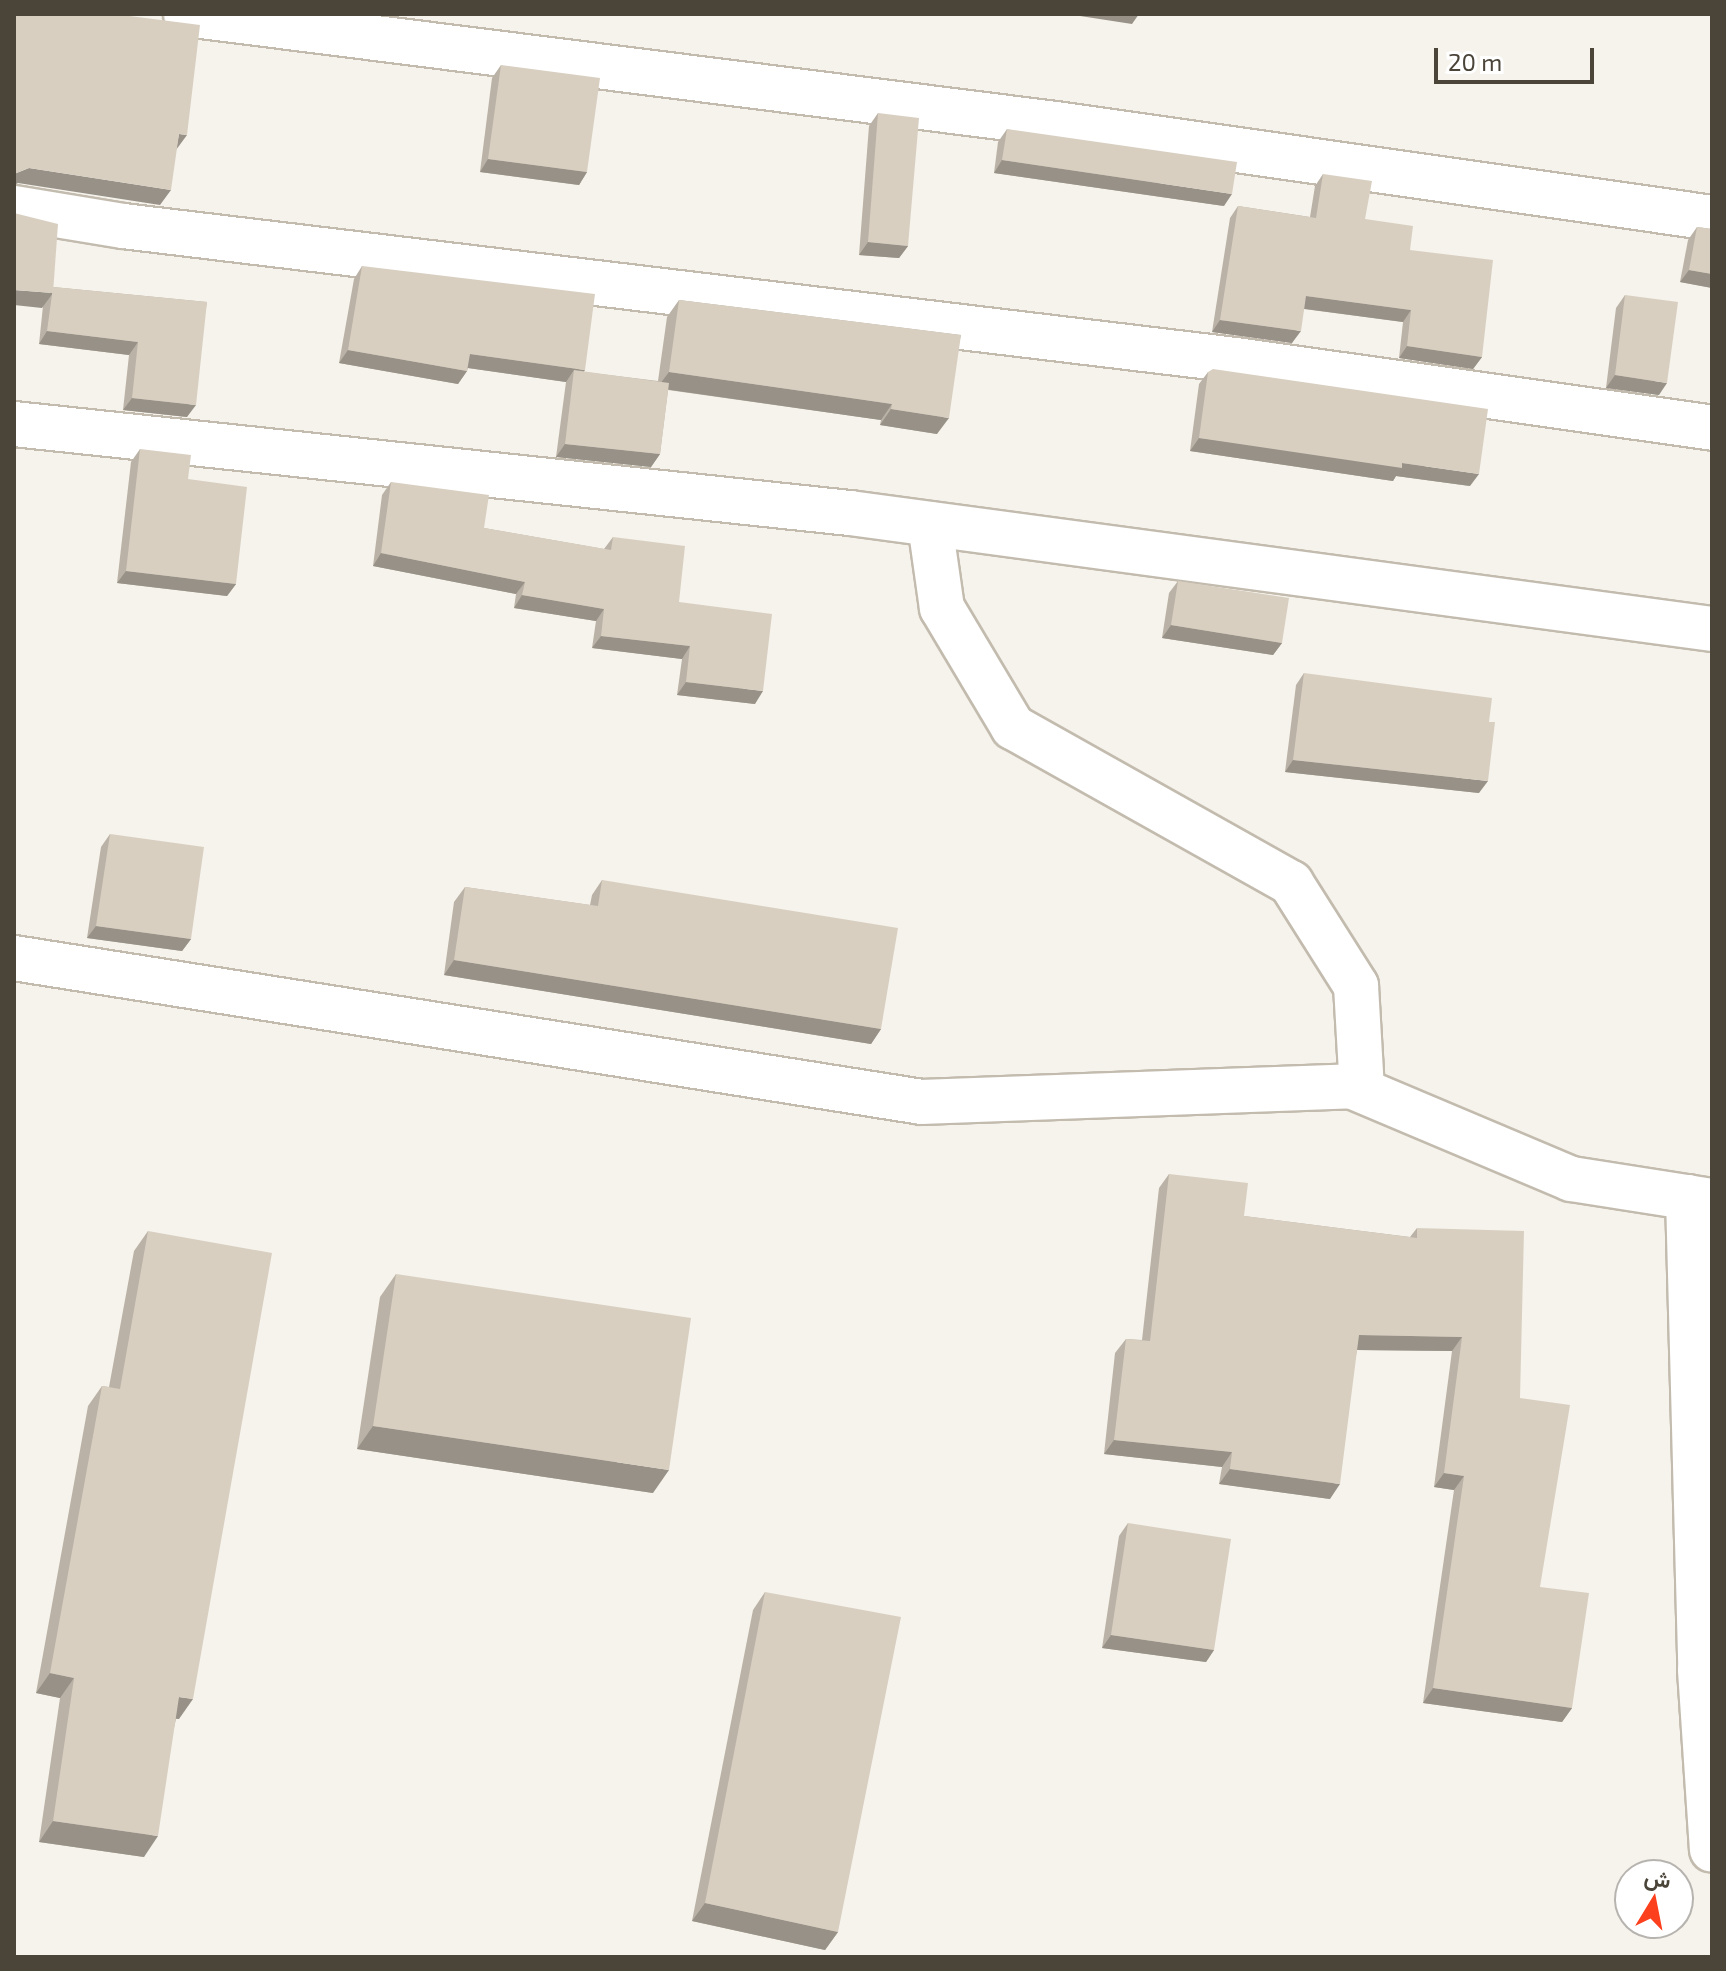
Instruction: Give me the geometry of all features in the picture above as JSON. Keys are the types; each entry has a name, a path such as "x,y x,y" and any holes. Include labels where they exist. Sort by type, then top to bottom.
{"street":[{"path":"186,14 1071,126 1712,218"},
{"path":"14,208 123,226 1236,360 1712,428"},
{"path":"14,424 930,524 1712,629"},
{"path":"930,524 942,608 1013,727 1291,883 1356,986 1362,1090"},
{"path":"14,958 922,1102 1351,1086 1571,1179 1700,1199 1700,1670 1712,1850"}],"building":[{"path":"14,14 114,14 200,25 187,135 179,134 171,190 29,168 14,174"},
{"path":"501,65 600,78 587,172 488,159"},
{"path":"878,113 919,118 908,246 868,242"},
{"path":"1007,129 1237,162 1232,194 1002,160"},
{"path":"1323,174 1372,181 1365,219 1413,226 1410,250 1493,260 1482,357 1407,346 1411,310 1306,296 1301,331 1220,320 1238,206 1316,218"},
{"path":"14,213 58,224 53,293 14,290"},
{"path":"1697,227 1712,229 1712,274 1689,270"},
{"path":"362,266 595,294 585,370 470,354 467,371 348,350"},
{"path":"53,287 207,302 196,405 132,398 138,342 47,331"},
{"path":"1625,295 1678,302 1667,383 1615,375"},
{"path":"679,300 961,335 949,418 891,409 892,404 669,372"},
{"path":"1213,369 1488,409 1479,474 1402,463 1402,468 1199,438 1208,372"},
{"path":"574,370 669,383 660,454 565,444"},
{"path":"140,449 191,455 188,479 247,487 236,584 126,571"},
{"path":"391,482 489,495 484,528 611,550 613,537 685,546 679,602 772,614 763,691 686,682 690,646 601,636 604,609 522,595 525,582 381,553"},
{"path":"1178,581 1289,598 1282,643 1171,625"},
{"path":"1304,673 1492,698 1489,722 1495,722 1488,781 1293,760"},
{"path":"110,834 204,847 191,939 96,926"},
{"path":"602,880 898,928 881,1029 454,960 465,887 598,906"},
{"path":"1169,1174 1248,1183 1244,1216 1417,1238 1417,1228 1524,1231 1520,1398 1570,1405 1540,1587 1589,1593 1572,1708 1433,1688 1464,1476 1444,1473 1462,1337 1359,1335 1340,1484 1230,1469 1232,1452 1114,1440 1126,1339 1150,1341"},
{"path":"148,1231 272,1253 193,1699 179,1697 158,1836 53,1821 74,1678 50,1673 102,1386 120,1389"},
{"path":"396,1274 691,1318 669,1470 373,1426"},
{"path":"1128,1523 1231,1539 1214,1650 1111,1635"},
{"path":"765,1592 901,1617 838,1932 705,1903"}]}
